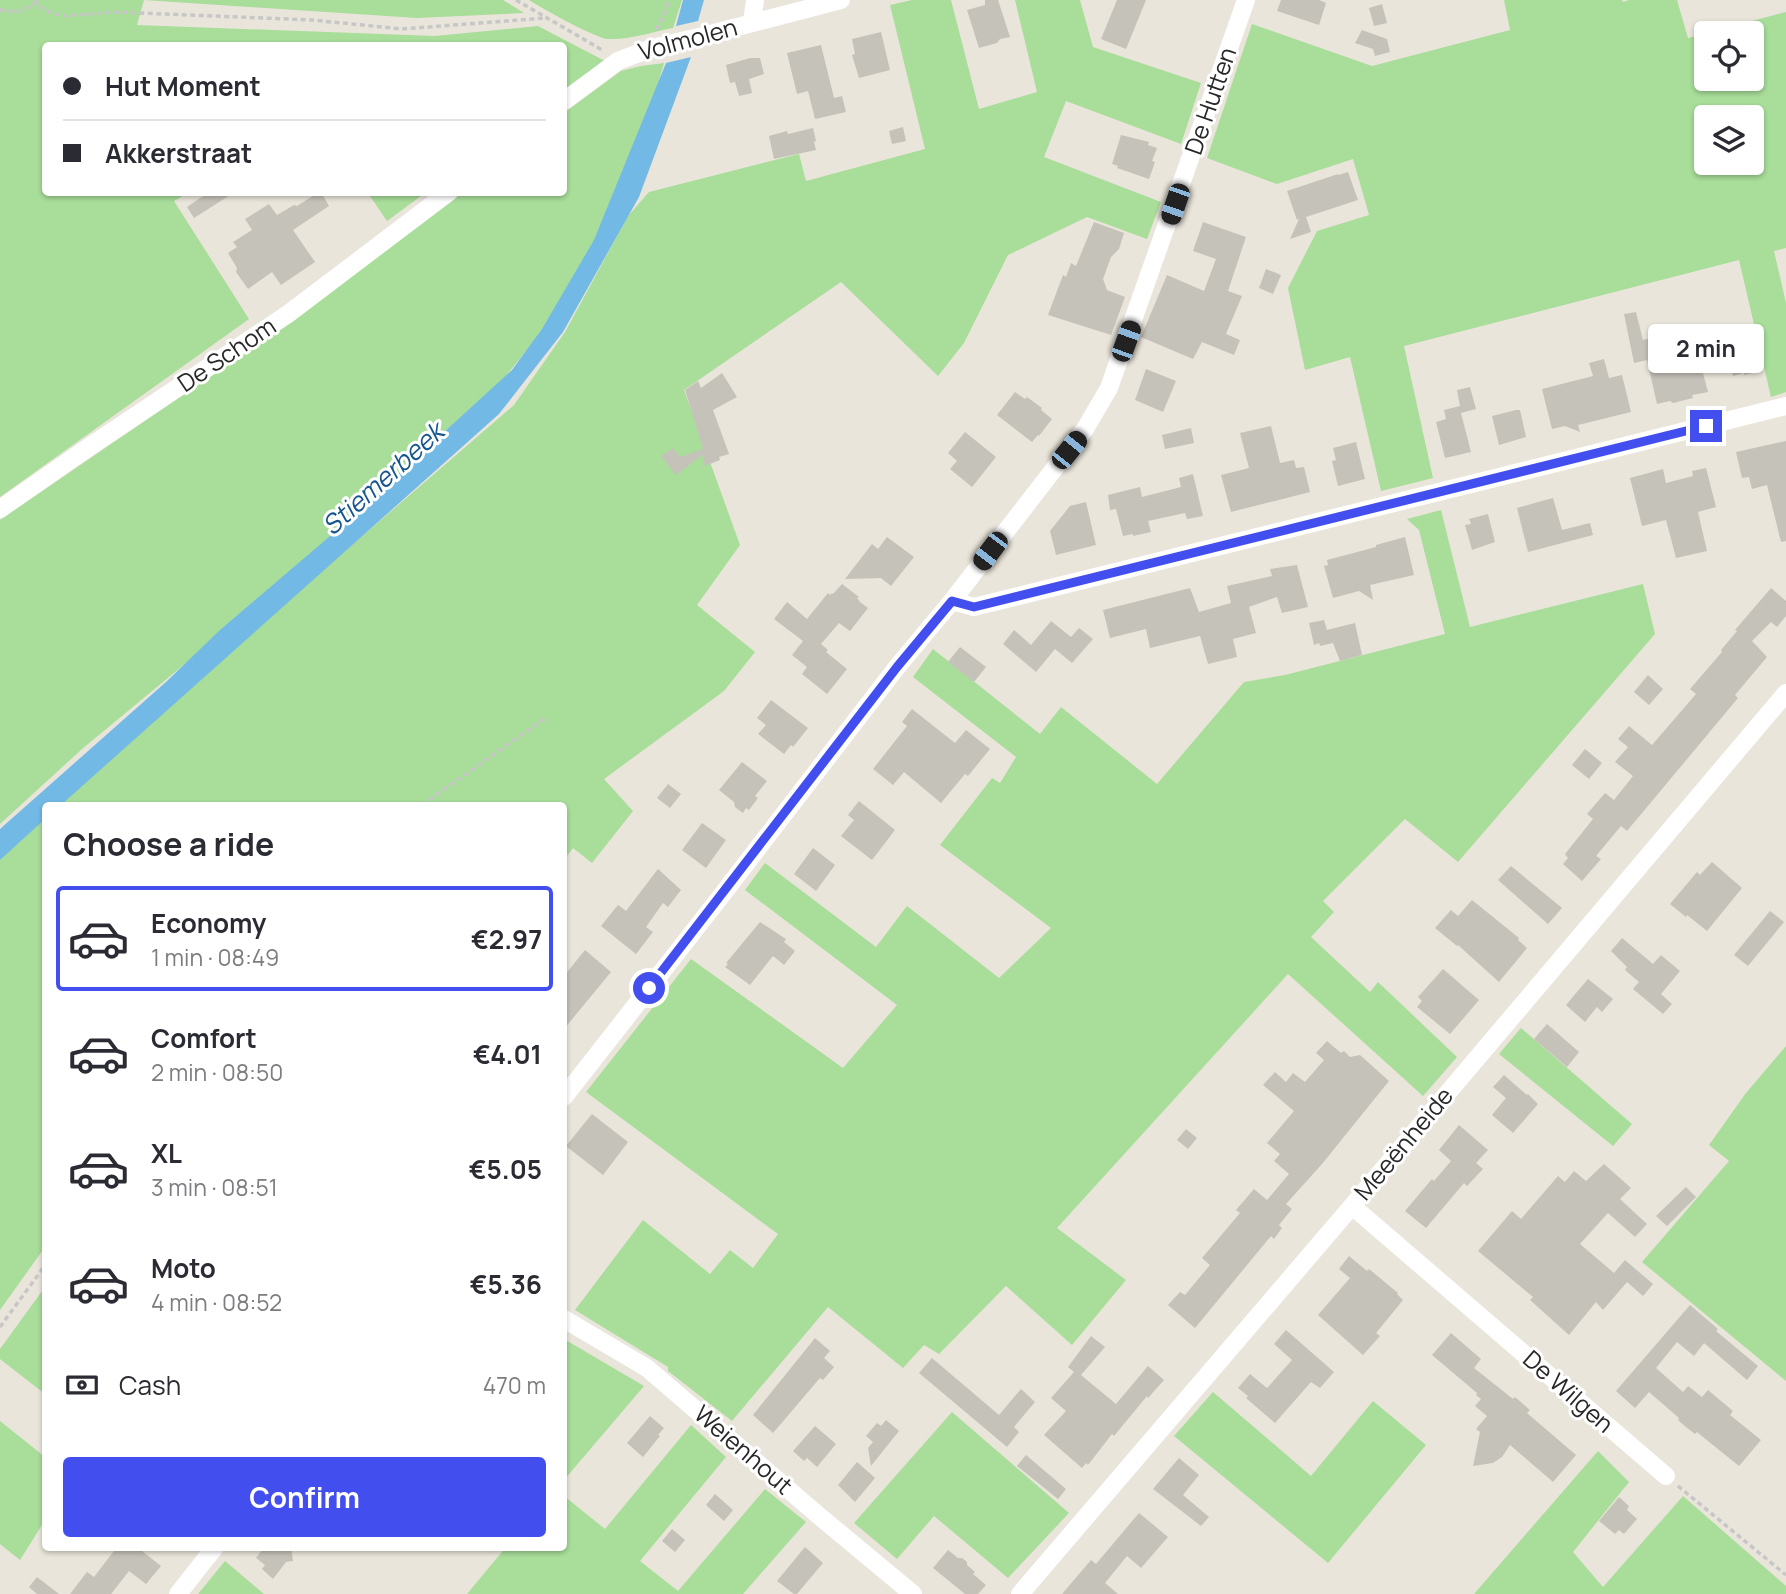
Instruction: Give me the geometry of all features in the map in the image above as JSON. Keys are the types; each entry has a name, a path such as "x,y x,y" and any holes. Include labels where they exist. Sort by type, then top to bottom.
{"street":[{"path":"752,23 755,0"},
{"name":"Volmolen","path":"618,61 652,48 841,0"},
{"name":"De Hutten","path":"567,1093 1085,429 1109,388 1246,0"},
{"path":"567,99 618,61"},
{"name":"De Schom","path":"0,509 288,314 444,196"},
{"path":"952,601 974,607 984,605 1786,406"},
{"name":"Meeënheide","path":"1020,1594 1786,693"},
{"name":"De Wilgen","path":"1352,1206 1666,1476"},
{"name":"Weienhout","path":"567,1321 647,1368 913,1594"},
{"path":"178,1594 212,1551"}],"path":[{"name":"Volmolen","path":"516,0 594,44 618,61"},
{"path":"652,39 669,0"},
{"path":"0,10 17,12 35,2 44,10 64,16 115,12 312,20 402,29 545,18"},
{"path":"426,802 547,717"},
{"path":"0,1327 42,1269"},
{"path":"1666,1476 1786,1575"}],"green space":[{"path":"0,0 144,0 137,25 435,36 538,26 605,61 567,88 567,42 42,42 42,196 183,196 174,201 249,319 0,497"},
{"path":"144,0 503,0 524,13 417,18"},
{"path":"529,0 682,0 673,28 608,39 581,29"},
{"path":"912,0 951,0 979,109 1037,92 1015,0 1080,0 1093,47 1201,83 1181,144 1066,101 1044,157 1161,202 1147,239 1087,217 1008,255 964,343 938,376 841,282 684,390 740,545 697,605 755,652 724,691 604,779 633,811 592,863 573,848 567,856 567,802 54,802 514,405 565,332 628,216 649,192 799,154 806,181 925,149 890,5"},
{"path":"1504,0 1677,0 1688,38 1694,36 1694,91 1764,91 1764,21 1752,21 1786,12 1786,248 1774,251 1786,303 1786,392 1771,397 1739,260 1404,346 1433,478 1381,491 1350,357 1305,370 1288,288 1317,231 1369,215 1353,159 1277,184 1207,158 1252,24 1372,66 1510,30"},
{"path":"664,63 636,162 556,314 505,377 464,419 303,566 82,749 0,824 0,520 281,328 458,196 567,196 567,111 621,71"},
{"path":"370,196 421,196 387,221"},
{"path":"1441,510 1470,627 1643,584 1655,634 1458,862 1405,819 1323,901 1334,912 1311,937 1370,992 1378,982 1457,1057 1423,1096 1288,974 1057,1228 1126,1280 1072,1345 1006,1286 939,1354 924,1345 903,1368 828,1307 732,1421 668,1371 668,1367 575,1310 643,1220 710,1274 730,1250 753,1268 778,1234 586,1092 691,959 843,1068 897,1005 745,890 765,863 876,947 907,906 999,978 1051,928 940,845 992,778 1000,783 1016,757 913,677 933,649 1040,734 1061,707 1157,784 1244,682 1285,675 1445,634 1419,530 1407,519"},
{"path":"42,813 42,1251 0,1310 0,851"},
{"path":"1521,1028 1632,1124 1613,1146 1499,1054"},
{"path":"1786,1046 1786,1381 1642,1262 1729,1161 1709,1145 1746,1093"},
{"path":"42,1291 42,1392 0,1359 0,1349"},
{"path":"567,1341 644,1386 567,1476"},
{"path":"1213,1392 1311,1476 1373,1401 1426,1445 1328,1563 1174,1436"},
{"path":"952,1412 1069,1513 1008,1578 934,1516 897,1559 854,1523"},
{"path":"0,1421 42,1455 42,1525 20,1560 0,1544"},
{"path":"691,1425 726,1457 640,1561 678,1591 765,1489 806,1522 743,1594 467,1594 503,1551 567,1551 567,1498 605,1529"},
{"path":"1598,1451 1629,1482 1573,1552 1603,1587 1683,1496 1786,1586 1786,1594 1474,1594"},
{"path":"225,1561 264,1594 198,1594"}],"water":[{"path":"683,0 704,0 698,21 676,26"},
{"path":"691,57 639,197 563,332 499,414 64,802 42,802 42,822 0,860 0,829 166,682 220,630 336,531 512,370 542,329 594,240 666,63"}],"building":[{"path":"985,0 998,0 1010,37 979,48 967,10 985,5"},
{"path":"1117,0 1146,0 1126,49 1101,39"},
{"path":"1281,0 1319,0 1326,3 1319,25 1277,11"},
{"path":"1382,4 1387,23 1374,26 1369,8"},
{"path":"1362,30 1387,39 1390,52 1375,56 1373,49 1355,43"},
{"path":"881,32 890,70 859,78 852,55 855,54 852,39"},
{"path":"821,45 834,98 842,96 846,112 815,119 808,91 797,94 787,53"},
{"path":"760,58 764,74 749,79 752,93 739,96 735,82 730,83 726,65"},
{"path":"903,127 906,141 892,144 889,131"},
{"path":"813,128 816,150 774,159 769,136"},
{"path":"1121,135 1149,142 1148,145 1157,148 1149,179 1112,164"},
{"path":"1348,172 1358,200 1306,217 1311,232 1290,239 1299,219 1297,220 1287,191"},
{"path":"203,196 229,196 194,218 187,207"},
{"path":"313,196 323,196 329,206 293,230 315,262 281,285 272,272 248,289 236,272 237,268 228,253 237,247 233,242 252,230 245,219 269,204 277,215 294,205 297,206"},
{"path":"1094,222 1124,233 1103,279 1107,290 1125,297 1111,335 1048,315 1063,275 1066,277 1071,263 1076,266"},
{"path":"1203,222 1246,237 1228,291 1242,296 1226,334 1240,340 1234,355 1202,342 1193,359 1141,337 1167,275 1204,291 1216,259 1193,251"},
{"path":"1266,269 1281,275 1273,294 1259,288"},
{"path":"1636,312 1643,340 1665,335 1666,340 1707,330 1711,346 1697,350 1708,392 1673,403 1670,401 1657,404 1647,360 1634,363 1624,314"},
{"path":"1753,335 1761,371 1733,376 1725,341"},
{"path":"1604,359 1609,378 1622,375 1631,412 1578,425 1580,432 1565,426 1552,429 1542,389 1593,376 1589,363"},
{"path":"1146,369 1176,381 1163,412 1135,400"},
{"path":"722,373 737,397 713,410 729,454 705,466 702,455 676,475 661,456 673,448 680,457 703,449 685,390 698,381 701,388"},
{"path":"1470,387 1476,409 1461,413 1471,452 1445,458 1436,422 1446,419 1444,410 1460,406 1457,390"},
{"path":"1015,392 1025,399 1027,397 1052,419 1032,442 997,415"},
{"path":"1520,410 1526,437 1499,445 1492,416"},
{"path":"1271,426 1280,463 1294,460 1296,468 1304,467 1310,492 1231,512 1221,475 1249,468 1240,433"},
{"path":"1191,428 1194,443 1165,449 1162,435"},
{"path":"965,432 996,457 972,487 950,469 957,461 948,453"},
{"path":"1786,441 1786,541 1781,542 1767,485 1752,489 1749,477 1742,478 1736,452"},
{"path":"1356,442 1365,479 1338,486 1332,461 1336,460 1333,448"},
{"path":"1706,468 1716,507 1698,512 1707,551 1676,558 1666,520 1642,526 1630,478 1663,469 1666,483 1693,476 1692,471"},
{"path":"1193,474 1203,516 1187,519 1185,513 1148,521 1151,532 1123,536 1116,509 1110,510 1108,495 1140,487 1142,497 1181,487 1179,478"},
{"path":"1553,498 1562,530 1590,523 1593,535 1528,552 1517,508"},
{"path":"1086,502 1096,545 1056,555 1050,531 1070,506"},
{"path":"1488,514 1495,542 1472,550 1465,525 1471,524 1469,519"},
{"path":"887,537 914,557 891,586 881,578 845,579 872,544 878,549"},
{"path":"1405,537 1414,575 1370,585 1373,600 1359,591 1333,598 1324,566 1328,565 1327,560"},
{"path":"1297,565 1308,607 1282,613 1277,597 1249,607 1256,633 1233,639 1237,657 1208,664 1200,636 1150,648 1146,629 1110,638 1103,610 1190,588 1199,612 1231,603 1227,586 1272,576 1270,569"},
{"path":"842,584 868,608 850,631 839,623 821,644 828,650 826,652 847,669 827,694 802,674 807,667 792,655 803,641 774,619 787,602 807,619 828,593 833,594"},
{"path":"1771,588 1786,601 1786,616 1777,627 1771,622 1752,641 1767,657 1735,695 1738,698 1627,831 1621,826 1596,856 1601,859 1582,881 1563,864 1568,858 1565,854 1593,819 1587,814 1605,793 1614,800 1633,776 1615,762 1628,747 1618,739 1629,726 1652,745 1696,694 1690,689"},
{"path":"1324,620 1327,630 1355,623 1362,655 1340,661 1333,643 1314,645 1309,623"},
{"path":"1051,621 1071,637 1079,628 1093,639 1072,663 1055,649 1036,672 1003,644 1014,630 1031,645"},
{"path":"960,647 986,667 974,682 948,662"},
{"path":"1648,675 1663,689 1649,705 1634,692"},
{"path":"771,700 808,728 784,754 758,734 766,725 757,718"},
{"path":"912,709 955,743 966,730 990,749 941,803 904,772 893,785 873,769 907,726 902,722"},
{"path":"1585,749 1602,763 1589,779 1572,765"},
{"path":"742,762 767,781 755,796 758,798 749,810 746,808 743,813 719,790"},
{"path":"668,784 681,794 670,808 657,798"},
{"path":"859,801 895,830 872,860 841,836 854,820 848,815"},
{"path":"702,823 726,840 706,868 682,850"},
{"path":"813,848 835,865 816,891 794,874"},
{"path":"1712,862 1742,888 1707,931 1670,904 1697,872 1700,875"},
{"path":"1511,866 1562,908 1548,924 1498,880"},
{"path":"658,869 681,890 668,907 663,903 646,927 653,932 636,954 601,926 618,905 626,911"},
{"path":"1472,900 1519,938 1527,948 1499,982 1435,928 1451,910 1458,916"},
{"path":"1770,911 1784,922 1748,966 1734,955"},
{"path":"760,922 786,939 784,942 795,951 784,965 773,956 750,985 725,967"},
{"path":"1622,938 1653,964 1661,955 1680,971 1661,994 1672,1004 1663,1014 1633,989 1639,982 1625,970 1627,967 1611,951"},
{"path":"585,950 611,972 567,1025 567,972"},
{"path":"1443,969 1479,1000 1450,1034 1417,1007 1422,1001 1418,997"},
{"path":"1588,979 1613,999 1602,1012 1597,1007 1585,1022 1566,1005"},
{"path":"1547,1024 1579,1052 1567,1067 1534,1039"},
{"path":"1327,1041 1350,1057 1360,1055 1389,1081 1286,1204 1292,1209 1279,1225 1282,1228 1274,1239 1271,1236 1195,1328 1168,1305 1180,1292 1185,1295 1210,1265 1202,1258 1240,1213 1236,1210 1254,1189 1267,1200 1289,1174 1274,1161 1280,1154 1267,1143 1294,1111 1263,1085 1275,1072 1286,1082 1293,1073 1305,1082 1324,1060 1316,1053"},
{"path":"1504,1075 1538,1104 1513,1133 1492,1115 1506,1098 1493,1087"},
{"path":"592,1114 628,1142 603,1175 567,1145"},
{"path":"1459,1125 1488,1150 1476,1163 1483,1169 1467,1186 1464,1183 1426,1228 1405,1211 1451,1161 1439,1150"},
{"path":"1186,1129 1197,1138 1188,1149 1177,1140"},
{"path":"1604,1164 1631,1188 1620,1199 1647,1224 1635,1237 1608,1213 1580,1244 1614,1273 1625,1260 1653,1284 1643,1296 1627,1282 1603,1310 1596,1302 1569,1335 1530,1300 1533,1297 1478,1251 1512,1211 1521,1219 1558,1176 1565,1182 1574,1171 1586,1181"},
{"path":"1686,1187 1696,1197 1667,1226 1656,1216"},
{"path":"1349,1256 1367,1271 1369,1269 1403,1300 1376,1333 1380,1336 1363,1355 1318,1315 1350,1278 1339,1269"},
{"path":"1690,1305 1758,1366 1747,1380 1704,1343 1694,1356 1677,1342 1656,1368 1683,1392 1688,1386 1702,1397 1708,1390 1733,1411 1730,1415 1761,1440 1739,1466 1697,1432 1695,1434 1686,1427 1649,1392 1635,1408 1616,1391"},
{"path":"1286,1330 1334,1372 1320,1388 1311,1382 1275,1423 1238,1388 1250,1374 1267,1388 1292,1360 1274,1344"},
{"path":"1451,1333 1481,1359 1474,1368 1513,1399 1515,1397 1530,1410 1527,1413 1576,1455 1553,1482 1510,1445 1502,1457 1493,1463 1473,1466 1480,1432 1476,1429 1487,1416 1475,1406 1481,1399 1432,1355"},
{"path":"1091,1336 1105,1347 1081,1375 1116,1404 1148,1366 1164,1380 1114,1436 1112,1434 1088,1465 1086,1463 1082,1468 1044,1435 1066,1411 1051,1398 1074,1372 1068,1367"},
{"path":"815,1338 830,1351 824,1358 834,1367 823,1380 820,1378 773,1433 753,1415"},
{"path":"932,1358 999,1415 1021,1389 1035,1402 1014,1427 1019,1432 1007,1447 919,1373"},
{"path":"650,1416 664,1428 643,1457 627,1443"},
{"path":"886,1420 899,1431 871,1466 868,1448 873,1442 866,1436 877,1423 881,1426"},
{"path":"815,1426 836,1444 817,1467 807,1458 804,1461 793,1451"},
{"path":"1026,1455 1066,1489 1058,1499 1017,1466"},
{"path":"1179,1458 1199,1475 1183,1495 1209,1517 1201,1526 1153,1489"},
{"path":"857,1462 875,1478 855,1502 838,1485"},
{"path":"715,1494 733,1510 724,1521 706,1505"},
{"path":"1619,1497 1637,1519 1624,1534 1619,1530 1615,1534 1599,1521"},
{"path":"1139,1513 1168,1537 1141,1568 1127,1556 1105,1583 1118,1594 1062,1594 1091,1560 1096,1564"},
{"path":"672,1529 685,1540 675,1552 662,1541"},
{"path":"805,1547 823,1563 797,1594 794,1594 777,1581"},
{"path":"948,1550 967,1562 975,1572 973,1574 986,1585 978,1594 965,1594 933,1568"},
{"path":"114,1551 142,1551 161,1566 146,1584 129,1571 111,1594 70,1594 87,1572 94,1577"},
{"path":"261,1551 292,1551 293,1561 286,1562 273,1579 262,1569 265,1565 256,1558"},
{"path":"37,1577 59,1594 37,1594 29,1587"}],"route":[{"path":"649,988 897,667 952,601 974,607 1706,426"}],"water label":[{"name":"Stiemerbeek","path":"383,479"}]}
